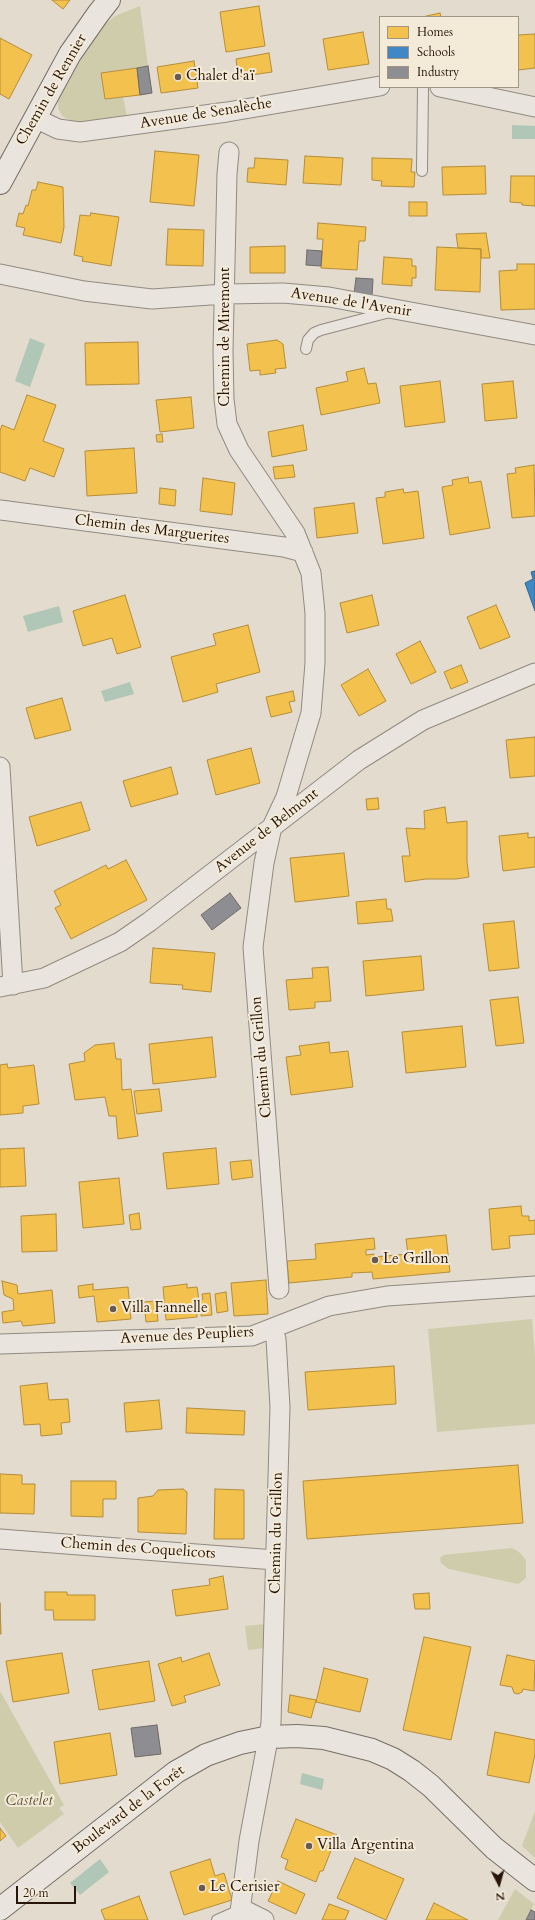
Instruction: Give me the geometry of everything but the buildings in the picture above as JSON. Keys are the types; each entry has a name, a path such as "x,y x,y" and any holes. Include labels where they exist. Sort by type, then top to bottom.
{"street":[{"name":"Chemin de Rennier","path":"0,183 70,54 109,0"},
{"name":"Avenue de Senalèche","path":"35,118 58,129 80,132 227,112 379,86"},
{"path":"445,88 535,107"},
{"name":"Chemin de Miremont","path":"229,152 227,174 224,399 227,424 239,450 295,534 311,573 314,613 315,663 311,713 286,796 272,827"},
{"name":"Avenue de l'Avenir","path":"0,274 84,291 152,299 282,292 329,297 535,335"},
{"name":"Chemin des Marguerites","path":"0,510 284,547 303,552"},
{"name":"Avenue de Belmont","path":"6,986 44,978 120,942 149,922 359,760 423,720 535,673"},
{"path":"0,767 6,986"},
{"name":"Chemin du Grillon","path":"272,827 264,863 253,947 279,1288"},
{"name":"Avenue des Peupliers","path":"0,1344 252,1336 329,1306 387,1296 535,1286"},
{"name":"Chemin du Grillon","path":"240,1914 249,1841 271,1723 280,1407 276,1339 272,1329"},
{"name":"Chemin des Coquelicots","path":"0,1539 275,1560"},
{"name":"Boulevard de la Forêt","path":"0,1909 176,1772 206,1755 240,1743 269,1737 297,1736 324,1738 372,1750 393,1759 412,1771 431,1786 494,1848 535,1880"},
{"path":"240,1914 264,1920"}],"lane":[{"path":"422,88 422,171"},
{"path":"306,349 311,337 321,330 397,310"},
{"path":"217,1920 240,1914"}],"green space":[{"path":"140,6 148,66 101,73 105,99 123,97 127,116 80,123 73,122 62,116 58,108 58,99 95,35 102,26 115,16"},
{"path":"532,1319 535,1356 535,1424 437,1432 428,1329"},
{"path":"512,1548 519,1552 526,1560 526,1578 518,1584 449,1569 441,1563 440,1558 443,1555"},
{"path":"265,1624 264,1648 248,1650 245,1626"},
{"name":"Castelet","path":"0,1691 64,1805 59,1808 64,1814 18,1848 0,1822"},
{"path":"535,1811 535,1858 522,1846"},
{"path":"515,1889 534,1904 531,1910 535,1912 535,1920 498,1920"}],"shaded area":[{"path":"512,125 535,126 535,139 512,139"},
{"path":"30,338 45,344 30,387 15,381"},
{"path":"59,606 63,622 28,632 23,616"},
{"path":"130,682 134,694 105,702 101,691"},
{"path":"302,1773 324,1779 322,1790 300,1784"},
{"path":"100,1859 109,1872 80,1895 70,1883"}],"place":[{"name":"Chalet d'aï","path":"178,77"},
{"name":"Le Grillon","path":"375,1260"},
{"name":"Villa Fannelle","path":"113,1309"},
{"name":"Villa Argentina","path":"309,1846"},
{"name":"Le Cerisier","path":"202,1888"}]}
